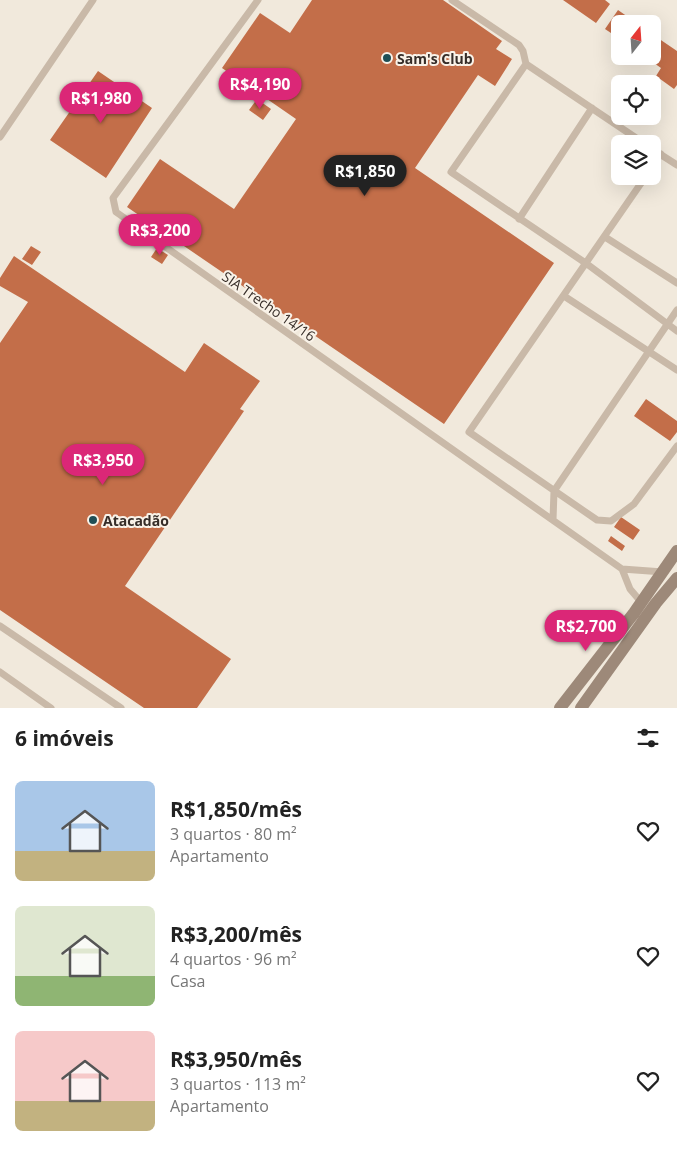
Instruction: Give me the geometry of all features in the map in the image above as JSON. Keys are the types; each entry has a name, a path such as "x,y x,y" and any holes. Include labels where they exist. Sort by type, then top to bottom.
{"main road":[{"path":"560,708 642,603 677,551"},
{"path":"664,572 677,567"},
{"path":"581,708 656,603 677,578"}],"lane":[{"path":"1,132 93,0"},
{"name":"SIA Trecho 14/16","path":"258,0 112,198 116,212 622,569"},
{"path":"452,0 519,44 526,64 632,135"},
{"path":"526,64 451,172 586,264 677,330"},
{"path":"519,219 592,108"},
{"path":"661,154 677,165"},
{"path":"640,185 468,431 597,520 611,520 634,504 677,446"},
{"path":"605,237 677,283"},
{"path":"564,296 677,370"},
{"path":"553,520 554,491 677,310"},
{"path":"642,603 630,589 622,569 664,572"},
{"path":"0,626 121,708"},
{"path":"0,672 51,708"}],"building":[{"path":"312,0 443,0 502,41 496,49 512,59 495,86 478,75 415,168 554,263 444,424 127,207 160,159 234,209 296,119 222,68 260,13 290,33"},
{"path":"563,0 605,0 610,4 596,23"},
{"path":"618,10 625,15 615,15"},
{"path":"611,20 611,33 605,29"},
{"path":"661,40 677,51 677,85 674,89 661,80 661,75 657,75 661,68 657,65 661,65"},
{"path":"98,71 152,108 106,178 50,140"},
{"path":"257,99 271,109 263,120 249,110"},
{"path":"31,246 41,252 32,265 22,259"},
{"path":"157,248 168,255 162,264 151,257"},
{"path":"14,256 185,372 204,343 260,381 240,409 244,411 125,586 231,659 197,708 144,708 0,610 0,343 28,302 0,286 0,278"},
{"path":"646,399 677,421 677,432 670,441 634,416"},
{"path":"621,517 640,530 633,540 614,527"},
{"path":"611,536 625,546 622,551 608,541"}],"place":[{"name":"Sam's Club","path":"387,58"},
{"name":"Atacadão","path":"93,520"}]}
